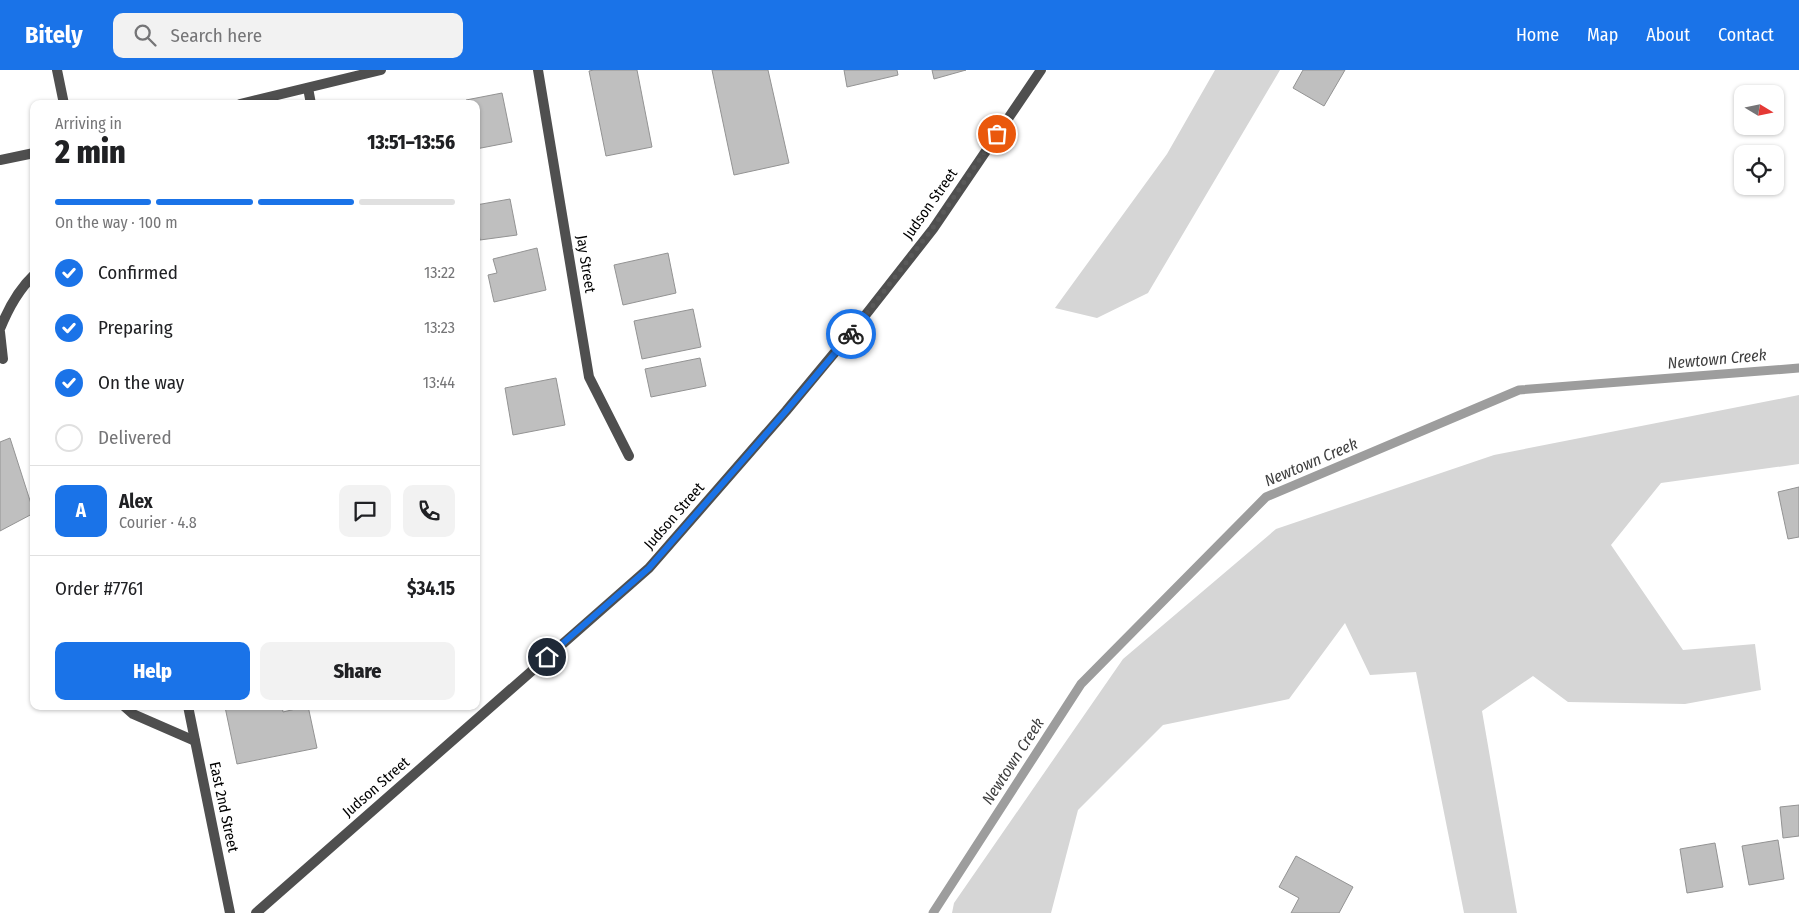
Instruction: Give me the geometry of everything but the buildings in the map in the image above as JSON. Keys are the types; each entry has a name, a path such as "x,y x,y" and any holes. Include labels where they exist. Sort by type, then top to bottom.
{"street":[{"path":"57,70 63,100"},
{"path":"257,100 381,70"},
{"name":"Jay Street","path":"538,70 589,377 629,456"},
{"name":"Judson Street","path":"256,913 649,568 786,411 860,322 932,229 1041,70"},
{"path":"308,88 310,100"},
{"path":"0,160 30,154"},
{"path":"4,358 0,331 8,308 30,278"},
{"path":"128,710 133,714 195,741"},
{"name":"East 2nd Street","path":"189,710 230,913"}],"shaded area":[{"path":"1215,70 1280,70 1148,293 1097,318 1055,308 1167,154"},
{"path":"1799,395 1799,464 1661,483 1611,545 1683,650 1755,644 1761,690 1685,704 1568,702 1533,676 1482,711 1517,913 1464,913 1416,672 1370,675 1345,623 1289,699 1163,725 1078,810 1051,913 952,913 954,903 1123,659 1276,529 1494,455"}],"waterway":[{"name":"Newtown Creek","path":"933,913 1081,684 1266,497 1519,390 1799,368"}],"way so far":[{"path":"851,334 932,229 997,134"}],"route":[{"path":"547,657 649,568 851,334"}]}
